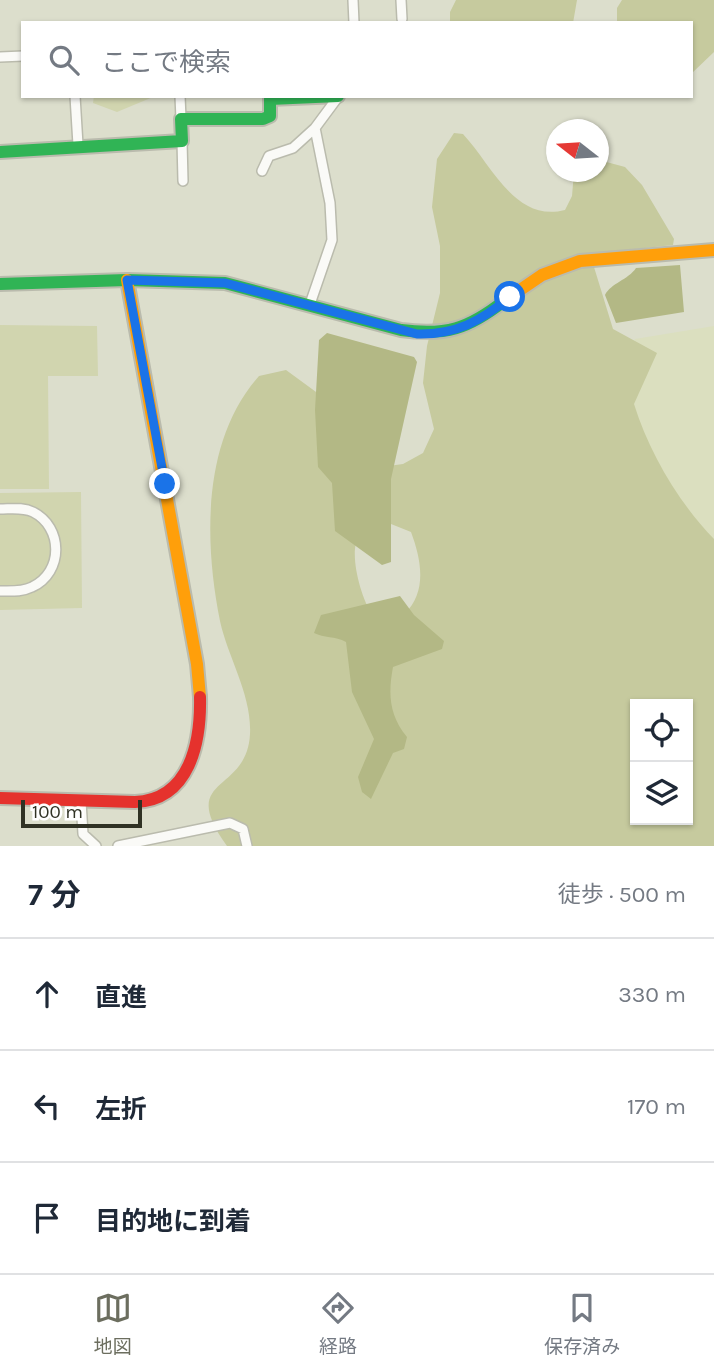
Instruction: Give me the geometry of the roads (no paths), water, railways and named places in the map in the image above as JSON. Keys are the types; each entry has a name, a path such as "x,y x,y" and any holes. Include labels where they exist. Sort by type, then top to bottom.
{"street":[{"path":"353,0 354,21"},
{"path":"401,0 402,19"},
{"path":"0,57 21,57"},
{"path":"75,98 78,145"},
{"path":"180,98 183,181"},
{"path":"181,119 264,119 270,116 270,98"},
{"path":"262,171 269,156 293,148 315,128 337,98"},
{"path":"310,304 332,240 330,204 315,128"},
{"path":"0,152 78,145 182,141"},
{"path":"0,284 127,280 225,283 417,334 443,333 477,323 536,278 567,264 714,250"},
{"path":"0,798 144,802 170,792 186,772 200,721 197,664 127,280"},
{"path":"0,509 23,509 41,518 50,527 57,552 50,572 35,586 23,590 0,591"},
{"path":"81,801 83,834 96,846"},
{"path":"118,846 230,823 243,829 247,846"}]}
